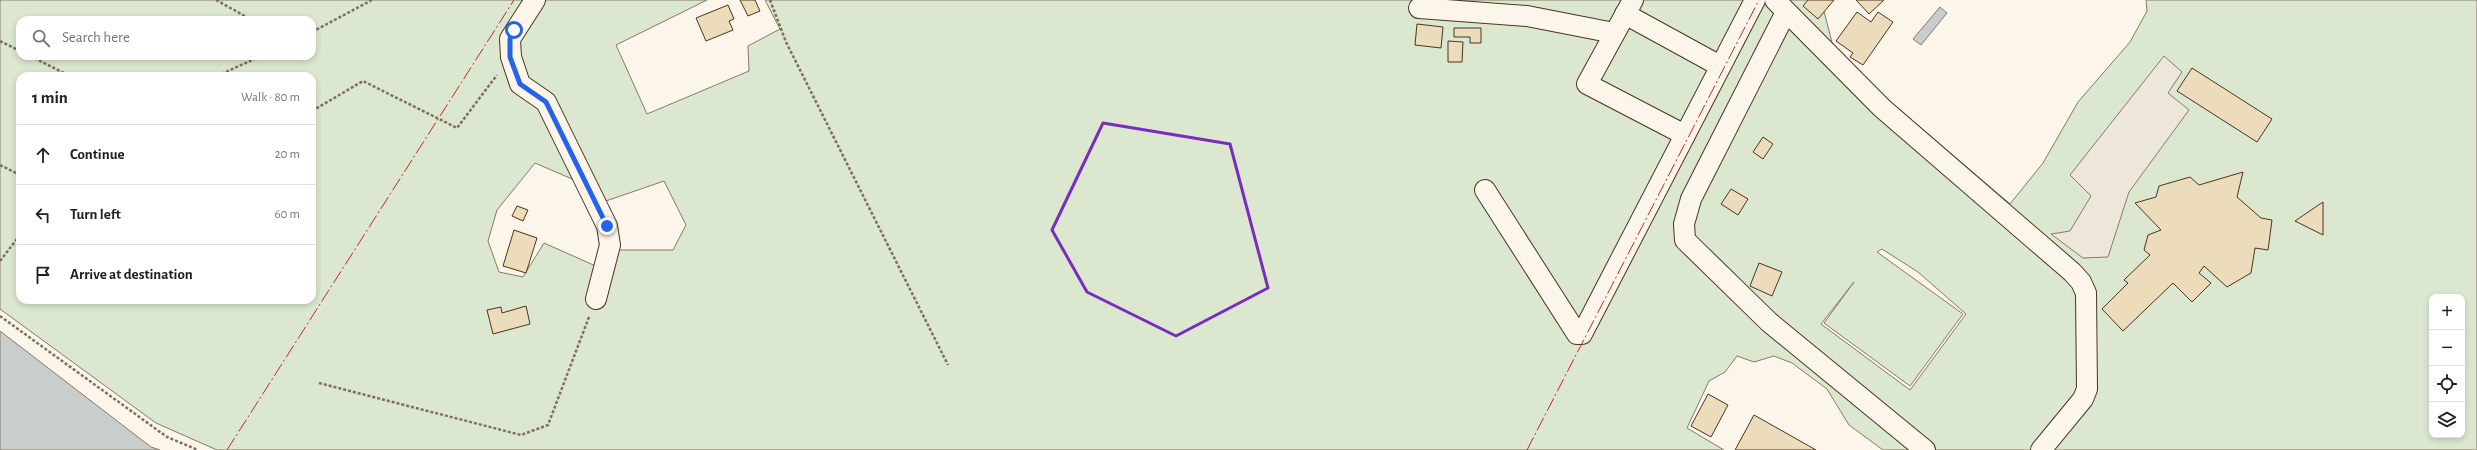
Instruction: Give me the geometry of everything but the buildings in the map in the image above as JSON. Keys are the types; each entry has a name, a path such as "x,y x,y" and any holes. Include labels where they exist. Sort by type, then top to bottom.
{"street":[{"path":"535,0 510,39 510,57 520,84 546,102 607,226 610,245 596,300"},
{"path":"1485,190 1577,334 1582,334 1754,0"},
{"path":"1924,450 1769,322 1685,240 1684,224 1691,199 1780,6 1882,108 2072,272 2081,282 2086,293 2087,389 2083,399 2041,450"},
{"path":"1685,135 1587,84 1629,7 1720,66"},
{"path":"1418,8 1527,16 1614,33"}],"path":[{"path":"216,0 245,16"},
{"path":"316,30 372,0"},
{"path":"770,0 786,42 948,365"},
{"path":"0,41 16,49"},
{"path":"316,109 363,81 457,128 510,57"},
{"path":"38,60 62,72"},
{"path":"226,72 253,60"},
{"path":"0,165 16,173"},
{"path":"0,261 16,240"},
{"path":"319,383 521,435 548,425 596,300"},
{"path":"0,316 167,437 198,450"}],"highlighted area":[{"path":"1103,123 1230,144 1268,288 1176,336 1087,292 1052,230"}],"green space":[{"path":"0,0 707,0 616,45 647,114 749,71 748,46 780,29 765,0 1821,0 1833,46 1878,91 2010,204 2043,163 2078,102 2130,42 2147,11 2146,0 2477,0 2477,450 1883,450 1849,425 1827,389 1792,363 1774,356 1754,362 1737,356 1725,372 1709,381 1687,428 1724,450 217,450 156,423 0,309","holes":["535,163 579,182 603,202 664,181 686,225 673,250 616,250 598,267 544,243 523,277 499,272 488,241 497,210","1882,249 1918,272 1966,314 1910,390 1821,324 1854,282 1824,323 1910,386 1963,314 1877,252"]}],"shaded area":[{"path":"1940,7 1947,13 1921,45 1913,39"},
{"path":"2164,56 2182,72 2168,93 2189,110 2129,192 2108,257 2083,258 2051,234 2070,231 2091,196 2070,175"},
{"path":"0,331 151,447 160,450 0,450"}],"power":[{"path":"227,450 514,0"},
{"path":"1527,450 1759,0"}],"route":[{"path":"514,30 510,39 510,57 520,84 546,102 607,226"}]}
